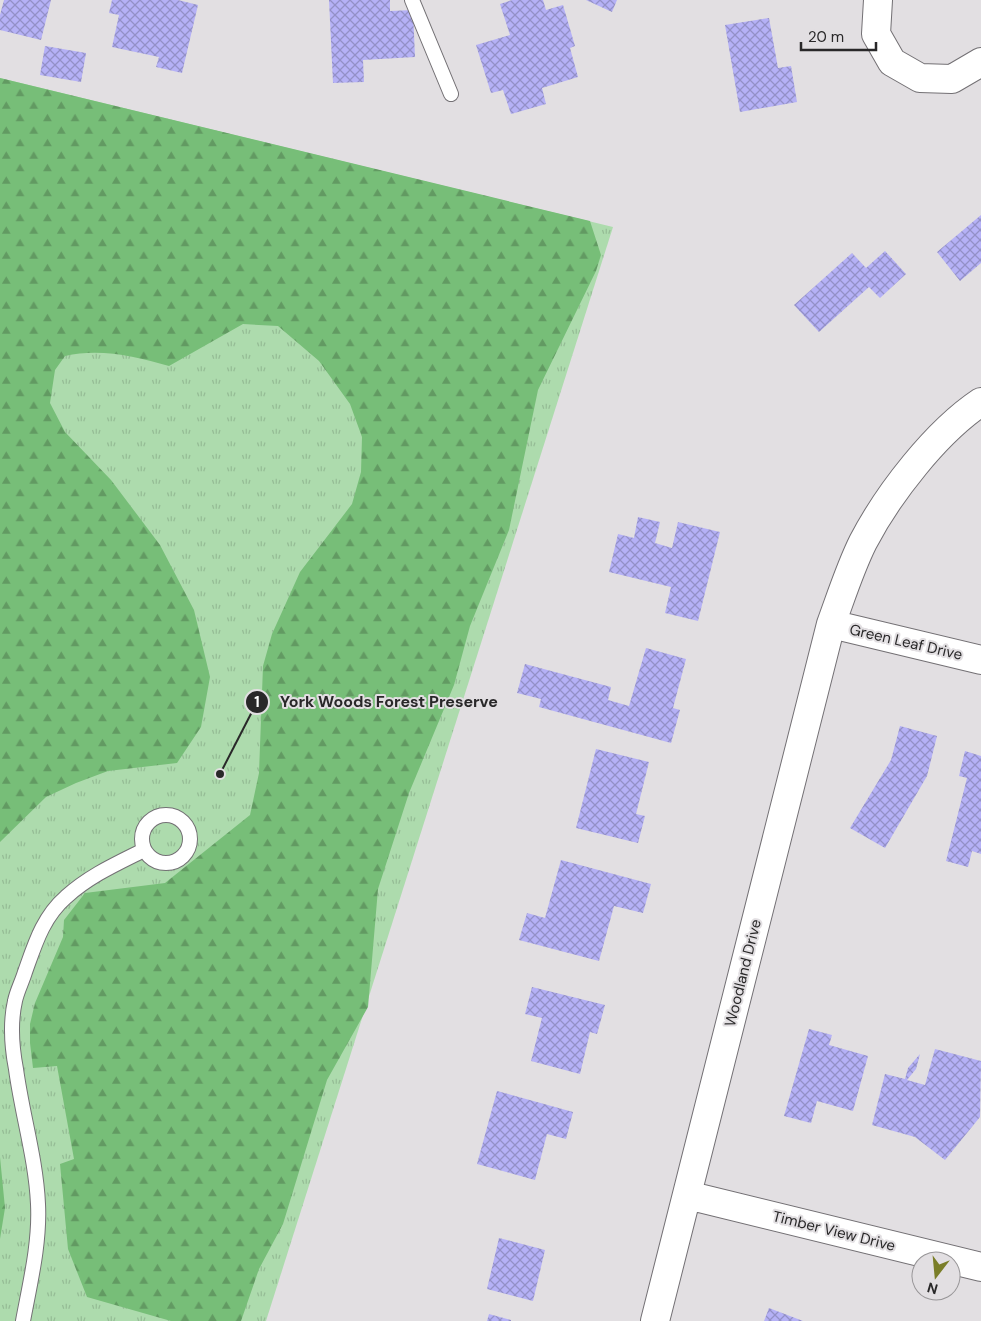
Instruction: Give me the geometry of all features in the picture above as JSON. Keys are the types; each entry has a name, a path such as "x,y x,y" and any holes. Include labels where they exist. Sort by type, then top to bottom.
{"street":[{"path":"878,0 876,34 892,62 920,78 952,79 981,62"},
{"name":"Woodland Drive","path":"656,1321 831,624 853,565 880,513 901,483 931,447 981,402"},
{"name":"Green Leaf Drive","path":"831,624 981,660"},
{"name":"Timber View Drive","path":"687,1195 981,1267"}],"lane":[{"path":"412,0 451,94"},
{"path":"23,1321 37,1233 38,1206 36,1179 15,1069 12,1038 15,1001 38,937 48,917 66,897 94,874 144,850"}],"green space":[{"path":"0,78 613,227 266,1321 0,1321"},
{"path":"0,78 590,221 601,255 596,271 538,390 509,530 470,626 454,685 409,793 378,889 368,1007 327,1080 283,1224 259,1269 241,1321 171,1321 87,1297 68,1249 60,1164 74,1159 57,1066 33,1068 30,1024 35,1003 63,937 64,920 85,893 165,883 250,815 259,773 263,666 272,634 300,572 352,504 361,472 362,437 350,404 319,361 278,326 243,324 169,366 117,354 91,353 65,356 55,370 50,403 65,432 111,480 160,545 194,610 210,677 201,727 177,763 108,771 76,783 46,797 0,842"},
{"path":"0,1157 5,1208 0,1239"}],"building":[{"path":"4,0 51,0 41,40 0,30 0,15"},
{"path":"112,0 178,0 198,5 182,73 156,67 159,57 112,47 119,15 109,13"},
{"path":"329,0 390,0 390,11 413,10 415,57 363,60 364,82 333,83"},
{"path":"512,0 543,0 546,10 563,5 575,46 570,48 578,77 542,88 546,104 511,114 503,90 491,93 476,45 510,35 500,4"},
{"path":"586,0 617,0 612,12"},
{"path":"769,18 778,68 791,66 797,102 740,112 725,25"},
{"path":"45,46 86,53 81,82 40,75"},
{"path":"981,215 981,263 960,281 937,252"},
{"path":"885,251 906,274 880,298 869,287 819,332 794,305 852,253 866,268"},
{"path":"638,517 660,522 655,543 672,548 678,522 720,532 698,621 665,613 671,587 609,572 618,534 634,538"},
{"path":"646,648 686,659 673,708 680,710 671,743 539,707 541,699 517,693 525,664 611,687 608,700 629,706"},
{"path":"900,726 937,736 927,776 885,848 850,828 891,760"},
{"path":"596,749 649,762 636,814 645,816 638,843 576,828"},
{"path":"965,751 981,756 981,854 972,851 968,867 946,861 967,778 959,776"},
{"path":"561,860 651,884 643,913 614,906 599,961 519,940 527,913 545,918"},
{"path":"532,987 605,1005 597,1034 590,1032 580,1074 531,1061 542,1018 525,1014"},
{"path":"809,1029 832,1035 829,1045 868,1056 853,1111 817,1101 811,1123 784,1116"},
{"path":"935,1049 981,1061 980,1117 945,1160 915,1137 872,1125 885,1074 905,1079 908,1068 920,1054 916,1069 907,1080 925,1085"},
{"path":"497,1091 573,1112 566,1139 547,1134 535,1180 477,1164"},
{"path":"499,1238 545,1250 533,1301 487,1289"},
{"path":"769,1308 803,1321 764,1321"},
{"path":"489,1314 511,1320 511,1321 487,1321"}],"place":[{"name":"York Woods Forest Preserve","path":"220,774"}]}
